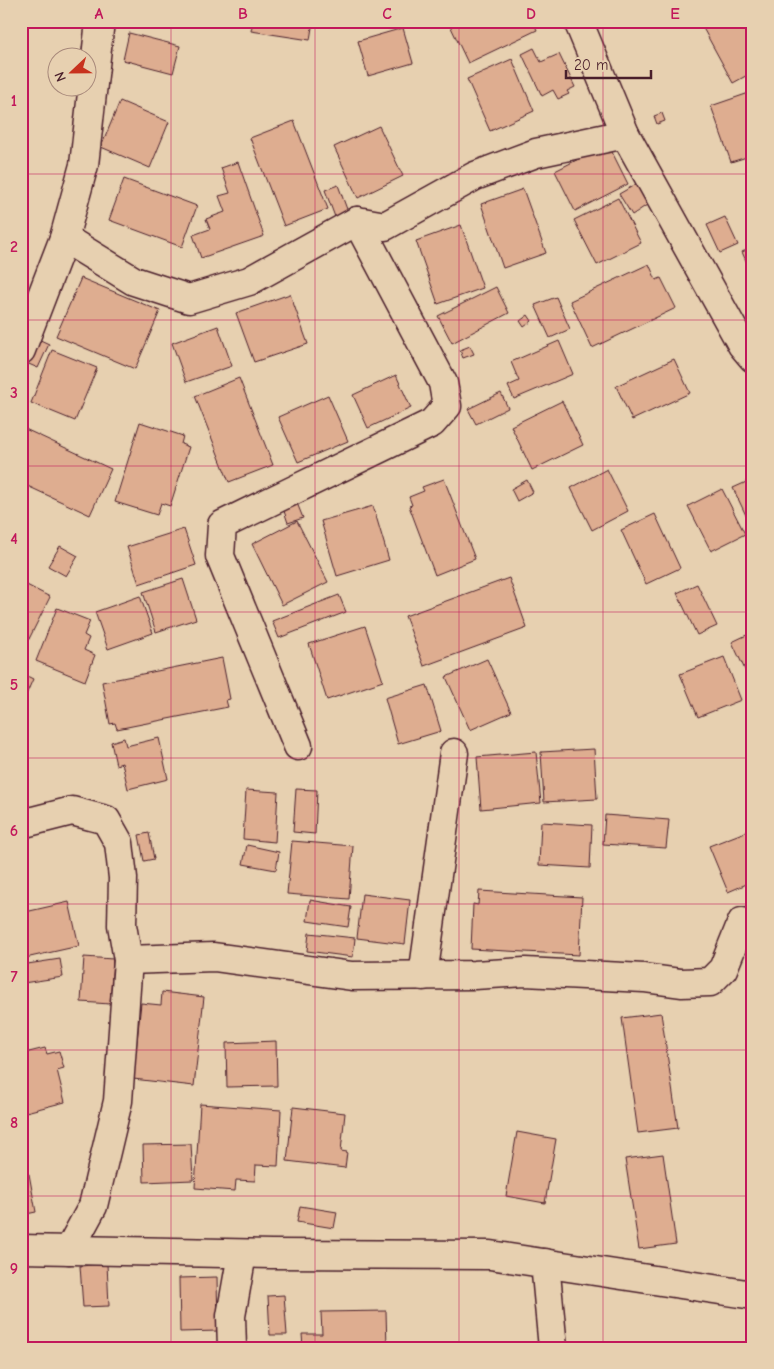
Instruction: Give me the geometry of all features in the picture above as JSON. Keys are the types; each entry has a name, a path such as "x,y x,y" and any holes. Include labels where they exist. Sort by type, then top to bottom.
{"street":[{"path":"21,350 64,238 84,166 100,21"},
{"path":"578,21 625,134 742,345 753,358"},
{"path":"64,238 134,281 190,299 249,281 357,221 385,226 475,176 536,153 625,134"},
{"path":"298,746 220,556 222,525 432,424 447,406 443,383 357,221"},
{"path":"423,976 454,753"},
{"path":"21,824 72,811 106,820 119,843 123,878 122,925 128,960 118,1101 92,1206 69,1250"},
{"path":"128,960 214,956 352,976 423,976 525,972 644,978 681,984 710,982 723,969 742,922"},
{"path":"21,1249 242,1254 490,1255 753,1295"},
{"path":"232,1348 231,1316 242,1254"},
{"path":"545,1263 553,1348"}],"building":[{"path":"253,21 313,21 310,40 251,31"},
{"path":"448,21 533,21 537,30 468,63"},
{"path":"715,21 753,21 753,72 733,83 703,28"},
{"path":"403,28 413,63 368,76 358,41"},
{"path":"129,33 180,46 173,73 123,60"},
{"path":"534,48 541,62 559,54 575,87 567,91 569,94 558,99 553,90 542,96 522,54"},
{"path":"512,59 534,111 490,131 467,79"},
{"path":"749,93 753,105 753,155 731,162 711,106"},
{"path":"120,101 169,122 150,168 101,147"},
{"path":"662,113 665,121 657,124 654,116"},
{"path":"294,121 328,209 284,226 250,138"},
{"path":"379,126 403,176 358,198 334,147"},
{"path":"608,144 628,184 575,211 555,171"},
{"path":"238,162 264,236 201,258 193,235 210,229 206,219 225,212 219,196 230,193 221,168"},
{"path":"124,179 197,206 182,247 109,220"},
{"path":"638,183 650,203 632,215 619,194"},
{"path":"338,185 348,212 335,217 325,190"},
{"path":"523,189 546,253 503,268 481,204"},
{"path":"618,198 641,243 597,265 574,220"},
{"path":"725,217 738,245 720,253 707,225"},
{"path":"461,225 483,288 438,304 416,241"},
{"path":"753,247 753,276 742,252"},
{"path":"649,264 656,280 661,278 676,308 592,348 570,301"},
{"path":"81,278 160,311 135,369 56,336"},
{"path":"496,287 509,313 452,343 438,316"},
{"path":"290,294 308,344 254,362 236,313"},
{"path":"556,297 570,329 550,338 535,305"},
{"path":"528,315 532,321 524,327 520,321"},
{"path":"218,326 232,366 186,382 172,343"},
{"path":"36,338 49,344 38,368 24,362"},
{"path":"559,341 573,374 514,399 508,386 519,381 511,362"},
{"path":"470,346 474,354 463,358 460,350"},
{"path":"52,350 97,368 75,421 31,403"},
{"path":"674,359 690,393 632,420 616,386"},
{"path":"396,375 411,408 368,428 353,395"},
{"path":"239,378 273,465 229,482 195,396"},
{"path":"501,393 508,408 476,424 468,409"},
{"path":"328,395 348,441 298,462 278,417"},
{"path":"562,401 583,445 532,470 511,426"},
{"path":"140,422 183,436 181,444 189,447 170,506 161,503 157,515 115,502"},
{"path":"23,428 111,469 90,515 21,483"},
{"path":"607,469 628,511 592,530 571,488"},
{"path":"444,479 475,559 435,575 409,506 412,505 409,497 424,491 422,487"},
{"path":"753,479 753,528 752,528 733,488"},
{"path":"527,480 533,492 517,501 511,489"},
{"path":"722,489 745,534 711,551 688,506"},
{"path":"297,503 303,518 288,523 283,508"},
{"path":"373,506 389,560 337,576 321,521"},
{"path":"655,514 680,568 646,584 621,530"},
{"path":"297,521 328,582 282,605 252,544"},
{"path":"184,529 196,565 139,584 127,547"},
{"path":"60,546 78,556 66,576 48,566"},
{"path":"509,578 527,628 424,666 405,616"},
{"path":"183,579 196,619 156,632 143,592"},
{"path":"21,582 50,597 27,643 21,640"},
{"path":"697,584 717,626 697,635 677,593"},
{"path":"339,595 346,612 279,638 272,621"},
{"path":"140,596 153,633 108,649 95,612"},
{"path":"57,608 90,621 84,635 89,638 84,650 95,655 85,681 36,661"},
{"path":"365,626 383,681 327,700 309,644"},
{"path":"753,632 753,685 752,685 732,642"},
{"path":"724,657 741,700 698,717 680,674"},
{"path":"222,658 230,699 226,700 228,707 117,729 115,723 110,724 102,682"},
{"path":"487,659 511,712 470,730 446,677"},
{"path":"21,673 33,679 21,706"},
{"path":"427,685 441,731 398,744 385,698"},
{"path":"124,738 126,746 159,738 168,779 128,789 122,763 116,765 111,742"},
{"path":"594,749 597,799 544,802 541,752"},
{"path":"536,752 541,803 481,809 477,757"},
{"path":"296,789 317,790 315,834 293,832"},
{"path":"246,790 278,792 275,842 243,839"},
{"path":"605,815 669,820 666,848 603,844"},
{"path":"541,822 592,825 590,868 539,865"},
{"path":"753,829 753,886 751,887 749,883 728,892 709,846"},
{"path":"149,833 154,859 144,861 139,835"},
{"path":"292,841 353,846 349,899 287,894"},
{"path":"247,845 279,852 276,870 243,864"},
{"path":"479,891 582,897 579,955 471,949 473,904 478,905"},
{"path":"362,894 410,900 405,944 357,938"},
{"path":"310,900 351,907 348,927 307,921"},
{"path":"69,902 79,946 21,959 21,913"},
{"path":"309,933 355,938 353,957 307,951"},
{"path":"84,957 113,959 110,1004 81,1002"},
{"path":"60,959 63,977 23,983 21,965"},
{"path":"162,992 204,997 194,1086 133,1079 141,1003 161,1005"},
{"path":"661,1013 678,1128 638,1133 622,1018"},
{"path":"276,1041 277,1086 227,1087 226,1043"},
{"path":"45,1048 47,1054 59,1051 64,1068 57,1070 65,1102 26,1112 21,1092 21,1054"},
{"path":"200,1104 281,1110 278,1166 256,1165 255,1181 236,1180 235,1191 195,1188"},
{"path":"293,1107 345,1113 341,1151 347,1152 345,1168 287,1161"},
{"path":"517,1132 556,1139 545,1203 506,1196"},
{"path":"191,1144 193,1180 144,1182 143,1145"},
{"path":"663,1154 676,1244 639,1249 625,1159"},
{"path":"29,1174 36,1212 21,1215 21,1175"},
{"path":"300,1206 337,1212 334,1228 297,1222"},
{"path":"107,1264 109,1306 83,1307 80,1266"},
{"path":"217,1277 218,1331 180,1332 179,1278"},
{"path":"284,1295 287,1335 270,1335 268,1296"},
{"path":"386,1311 387,1348 303,1348 302,1334 322,1334 321,1312"}]}
